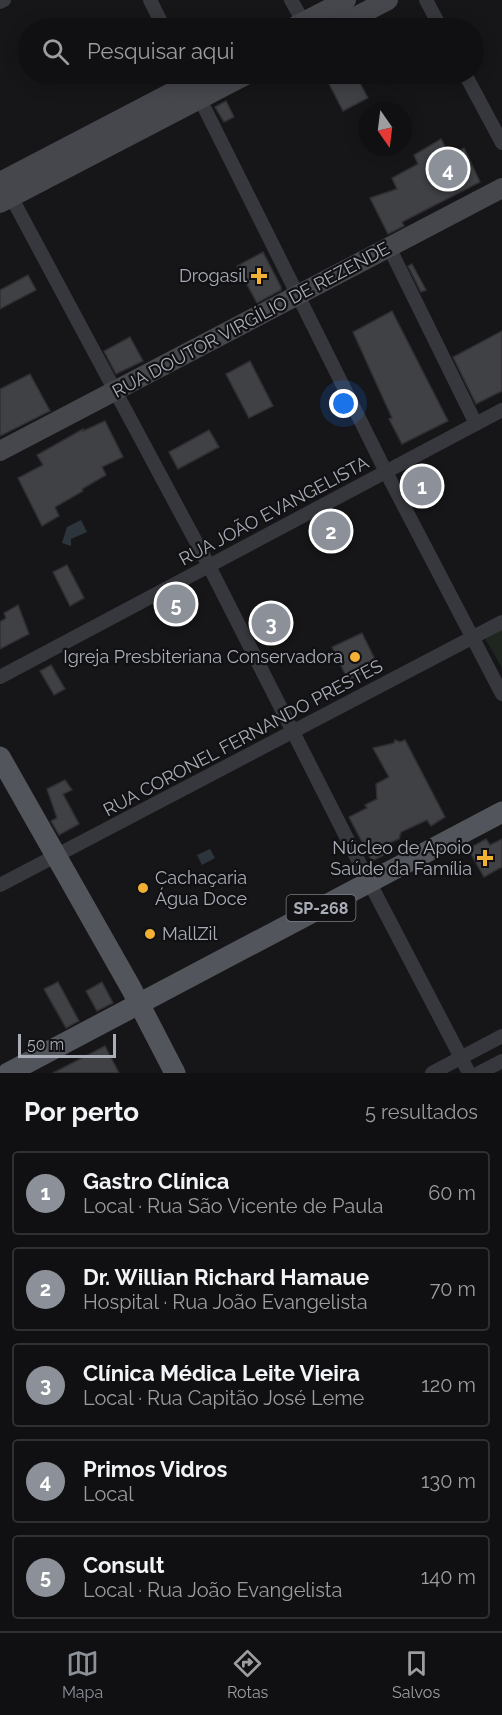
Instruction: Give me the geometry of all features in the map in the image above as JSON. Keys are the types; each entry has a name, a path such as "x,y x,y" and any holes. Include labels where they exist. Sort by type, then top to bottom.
{"main road":[{"path":"315,18 346,0"},
{"path":"353,18 388,0"},
{"path":"3,188 133,123 193,84"},
{"name":"RUA DOUTOR VIRGÍLIO DE REZENDE","path":"0,451 502,188"},
{"path":"0,757 140,1004 175,1073"},
{"name":"SP-268","path":"8,1073 502,813"}],"street":[{"path":"150,0 160,18"},
{"path":"291,0 298,18"},
{"path":"426,0 436,18"},
{"path":"197,84 297,295 502,694"},
{"path":"470,84 502,143"},
{"path":"3,188 209,566 469,1073"},
{"path":"389,247 476,424"},
{"name":"RUA JOÃO EVANGELISTA","path":"0,677 502,410"},
{"name":"RUA CORONEL FERNANDO PRESTES","path":"0,885 502,622"},
{"path":"432,1073 502,1036"},
{"path":"479,1073 502,1061"}],"shaded area":[{"path":"81,520 87,532 71,539 71,546 62,543 67,527"},
{"path":"502,623 502,668 482,633"},
{"path":"210,849 215,858 202,865 197,855"}],"building":[{"path":"329,84 360,84 368,98 343,111"},
{"path":"226,101 234,117 224,122 215,107"},
{"path":"441,139 450,156 464,148 480,182 402,222 404,226 388,234 370,198 397,189 392,178 418,164 414,155"},
{"name":"Drogasil","path":"263,252 281,290 257,303 237,266"},
{"path":"412,264 426,290 421,292 408,266"},
{"path":"28,275 36,290 0,309 0,290"},
{"path":"392,311 448,421 402,444 389,419 392,418 353,332"},
{"path":"502,331 502,391 476,404 453,357"},
{"path":"130,337 143,361 116,374 104,351"},
{"path":"250,361 273,406 249,418 226,374"},
{"path":"30,374 50,411 0,436 0,389"},
{"path":"105,421 123,457 102,467 106,475 55,507 59,516 42,526 18,478 43,465 37,455 83,429 83,431"},
{"path":"209,430 219,447 178,469 169,452"},
{"path":"429,465 443,494 416,507 402,479"},
{"path":"67,565 84,598 70,606 53,572"},
{"path":"189,587 197,605 163,621 155,605"},
{"path":"18,605 29,634 0,649 0,622 6,618 4,613"},
{"path":"281,610 288,621 261,636 254,624"},
{"name":"Igreja Presbiteriana Conservadora","path":"362,633 378,666 348,680 332,647"},
{"path":"51,665 65,689 54,695 40,671"},
{"path":"395,740 400,742 405,740 445,817 431,826 427,820 401,832 399,839 382,846 386,854 372,861 349,817 367,808 365,805 377,799 376,784 389,777 373,748 394,743"},
{"path":"65,780 72,790 63,794 79,824 59,835 51,821 57,818 47,789"},
{"name":"Núcleo de Apoio Saúde da Família","path":"486,839 490,845 502,839 502,867 484,877 468,849"},
{"path":"58,982 79,1021 66,1028 44,989"},
{"path":"102,982 113,1003 97,1011 86,991"},
{"path":"105,1046 119,1073 53,1073"}],"place":[{"name":"Primos Vidros","path":"448,169"},
{"name":"Drogasil","path":"259,276"},
{"name":"Gastro Clínica","path":"422,486"},
{"name":"Dr. Willian Richard Hamaue","path":"331,531"},
{"name":"Consult","path":"176,604"},
{"name":"Clínica Médica Leite Vieira","path":"271,623"},
{"name":"Igreja Presbiteriana Conservadora","path":"355,657"},
{"name":"Núcleo de Apoio Saúde da Família","path":"485,858"},
{"name":"Cachaçaria Água Doce","path":"143,888"},
{"name":"MallZil","path":"150,934"}]}
